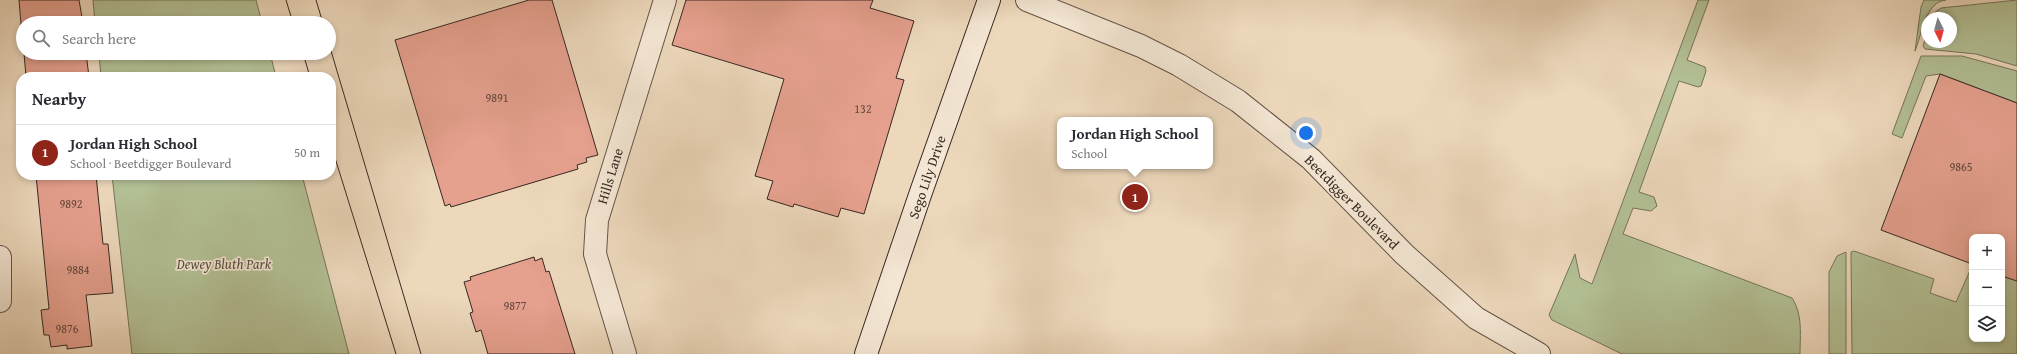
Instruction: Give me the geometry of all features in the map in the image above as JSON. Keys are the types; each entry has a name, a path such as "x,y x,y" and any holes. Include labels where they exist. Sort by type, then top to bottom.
{"street":[{"name":"Hills Lane","path":"625,354 595,254 597,220 665,0"},
{"name":"Sego Lily Drive","path":"866,354 921,192 989,0"},
{"name":"Beetdigger Boulevard","path":"1027,0 1141,46 1178,65 1238,101 1287,138 1311,159 1404,254 1476,318 1539,354"},
{"path":"0,257 0,301"}],"green space":[{"path":"93,0 256,0 260,16 94,16"},
{"path":"1698,0 1709,0 1687,60 1705,67 1706,71 1701,86 1698,87 1679,81 1639,192 1654,197 1657,206 1651,211 1633,208 1623,234 1792,298 1796,304 1799,318 1800,354 1622,354 1552,320 1549,315 1575,254 1580,278 1592,284"},
{"path":"1924,0 1946,0 1933,6 1930,12 1921,12 1921,31 1915,51 1921,7"},
{"path":"2017,0 2017,66 1976,54 1925,49 1924,48 1957,48 1957,12 1935,12 1941,8"},
{"path":"1921,56 1962,56 2017,71 2017,103 1940,74 1926,76 1902,138 1892,134"},
{"path":"100,60 272,60 275,72 101,72"},
{"name":"Dewey Bluth Park","path":"113,180 303,180 349,354 132,354"},
{"path":"1854,251 1934,279 1930,293 1956,302 1969,273 1969,342 2005,342 2005,277 2017,281 2017,354 1852,354 1851,252"},
{"path":"1846,252 1846,354 1829,354 1829,272 1837,256"}],"building":[{"path":"19,0 79,0 82,16 20,16"},
{"path":"529,0 552,0 598,155 586,158 587,162 577,165 578,169 451,207 450,204 445,206 395,40"},
{"path":"686,0 873,0 870,8 914,21 896,78 904,80 864,214 841,208 838,217 794,204 793,207 767,199 773,181 755,176 784,79 672,45"},
{"path":"25,60 87,60 88,72 26,72"},
{"path":"1940,74 2017,103 2017,281 2005,277 2005,234 1969,234 1969,263 1881,230"},
{"path":"36,180 97,180 103,244 108,244 113,293 86,295 92,346 67,349 67,345 51,347 49,335 44,335 41,310 49,309"},
{"path":"534,257 535,261 542,258 546,272 549,271 575,354 488,354 481,330 476,332 470,313 473,312 464,282 471,280 470,277"}],"tram line":[{"path":"286,0 291,16"},
{"path":"316,0 321,16"},
{"path":"305,60 309,72"},
{"path":"334,60 421,354"},
{"path":"336,161 396,354"}],"place":[{"name":"Jordan High School","path":"1135,197"}]}
